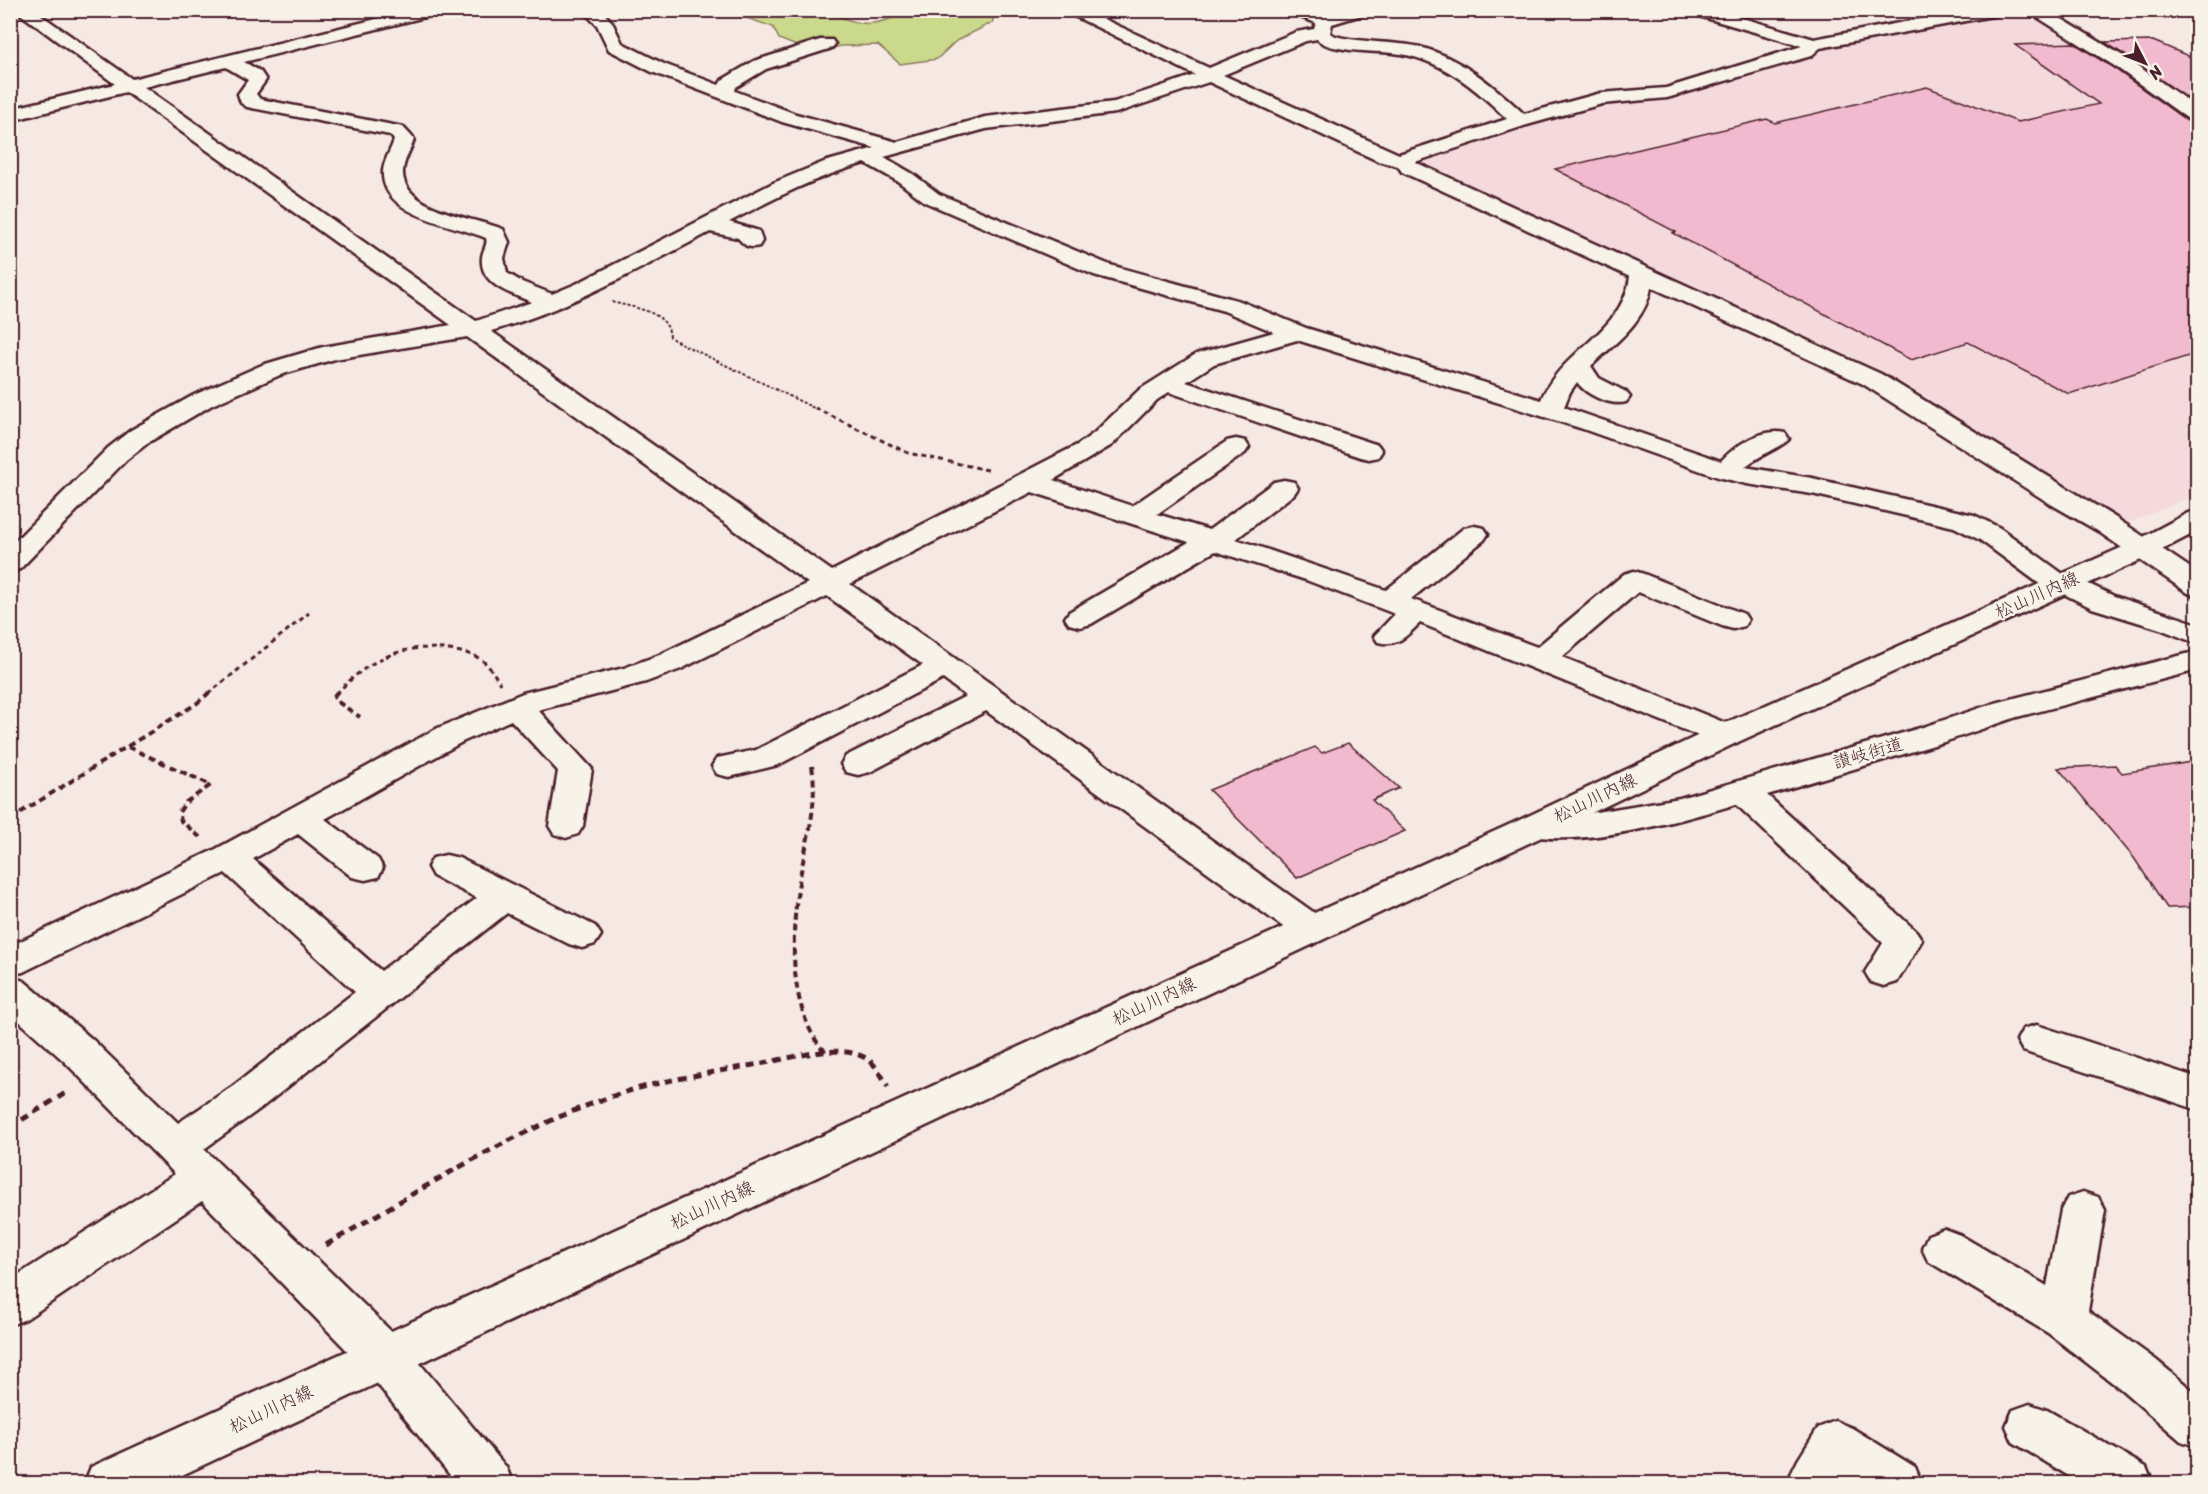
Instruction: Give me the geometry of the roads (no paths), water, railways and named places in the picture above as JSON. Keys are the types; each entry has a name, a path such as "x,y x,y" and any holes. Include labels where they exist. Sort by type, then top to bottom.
{"street":[{"path":"22,10 473,329 1310,928"},
{"path":"10,115 435,10"},
{"path":"590,10 604,22 615,46 658,68 789,118 895,147"},
{"path":"1070,10 1385,157 1405,162 1409,168 1872,380 2106,524 2198,587"},
{"path":"1296,10 1323,27 1326,39 1400,48 1419,53 1478,83 1520,121"},
{"path":"10,563 117,454 140,436 203,400 294,362 332,352 473,329 522,315 584,289 795,180 840,163 985,123 1116,107 1184,86 1362,10"},
{"path":"1695,10 1814,44 1998,10"},
{"path":"2034,10 2122,63 2198,117"},
{"path":"2184,10 2198,17"},
{"path":"1405,162 1405,159 1412,155 1520,121 1601,99 1667,93 1805,52 1814,44"},
{"path":"725,94 728,84 760,65 826,45"},
{"path":"229,61 254,75 257,80 247,94 248,99 254,102 396,131 404,139 396,157 393,172 393,183 400,194 427,212 483,227 495,234 498,242 493,258 497,276 514,287 552,302"},
{"path":"868,156 906,178 932,198 1084,264 1232,306 1298,333 1552,409 1727,471 1823,489 1964,521 1990,534 2061,584 2103,602 2171,623 2198,635"},
{"path":"706,225 744,233 751,236 751,241"},
{"path":"1552,409 1562,387 1579,366 1625,319 1642,284 1642,274"},
{"path":"10,962 229,857 450,735 516,706 635,675 670,662 1030,482 1103,439 1148,395 1205,359 1298,333"},
{"path":"1579,366 1590,383 1617,397"},
{"path":"1166,383 1369,451"},
{"path":"1727,471 1747,451 1776,439"},
{"path":"1136,516 1236,447"},
{"path":"1030,482 1316,574 1541,660 1726,735"},
{"path":"1080,619 1213,541 1284,488"},
{"name":"松山川内線","path":"109,1484 1310,928 1536,826 1726,735 2142,549 2198,519"},
{"path":"1389,636 1403,607 1474,534"},
{"path":"1541,660 1634,580 1734,620"},
{"name":"讃岐街道","path":"1536,826 1578,828 1682,809 1932,735 2006,710 2198,660"},
{"path":"729,766 766,758 945,666"},
{"path":"858,764 988,697"},
{"path":"516,706 575,769 566,826"},
{"path":"1742,791 1903,940 1884,972"},
{"path":"300,817 364,868"},
{"path":"229,857 381,993"},
{"path":"446,867 582,935"},
{"path":"175,1147 247,1097 504,896"},
{"path":"10,991 101,1072 385,1357 488,1484"},
{"path":"2037,1040 2102,1047 2198,1094"},
{"path":"10,1305 205,1177"},
{"path":"2064,1318 2083,1210"},
{"path":"1944,1248 2064,1318 2139,1375 2198,1425"},
{"path":"2030,1426 2081,1472 2128,1484"},
{"path":"1815,1476 1835,1444 1898,1484"}]}
